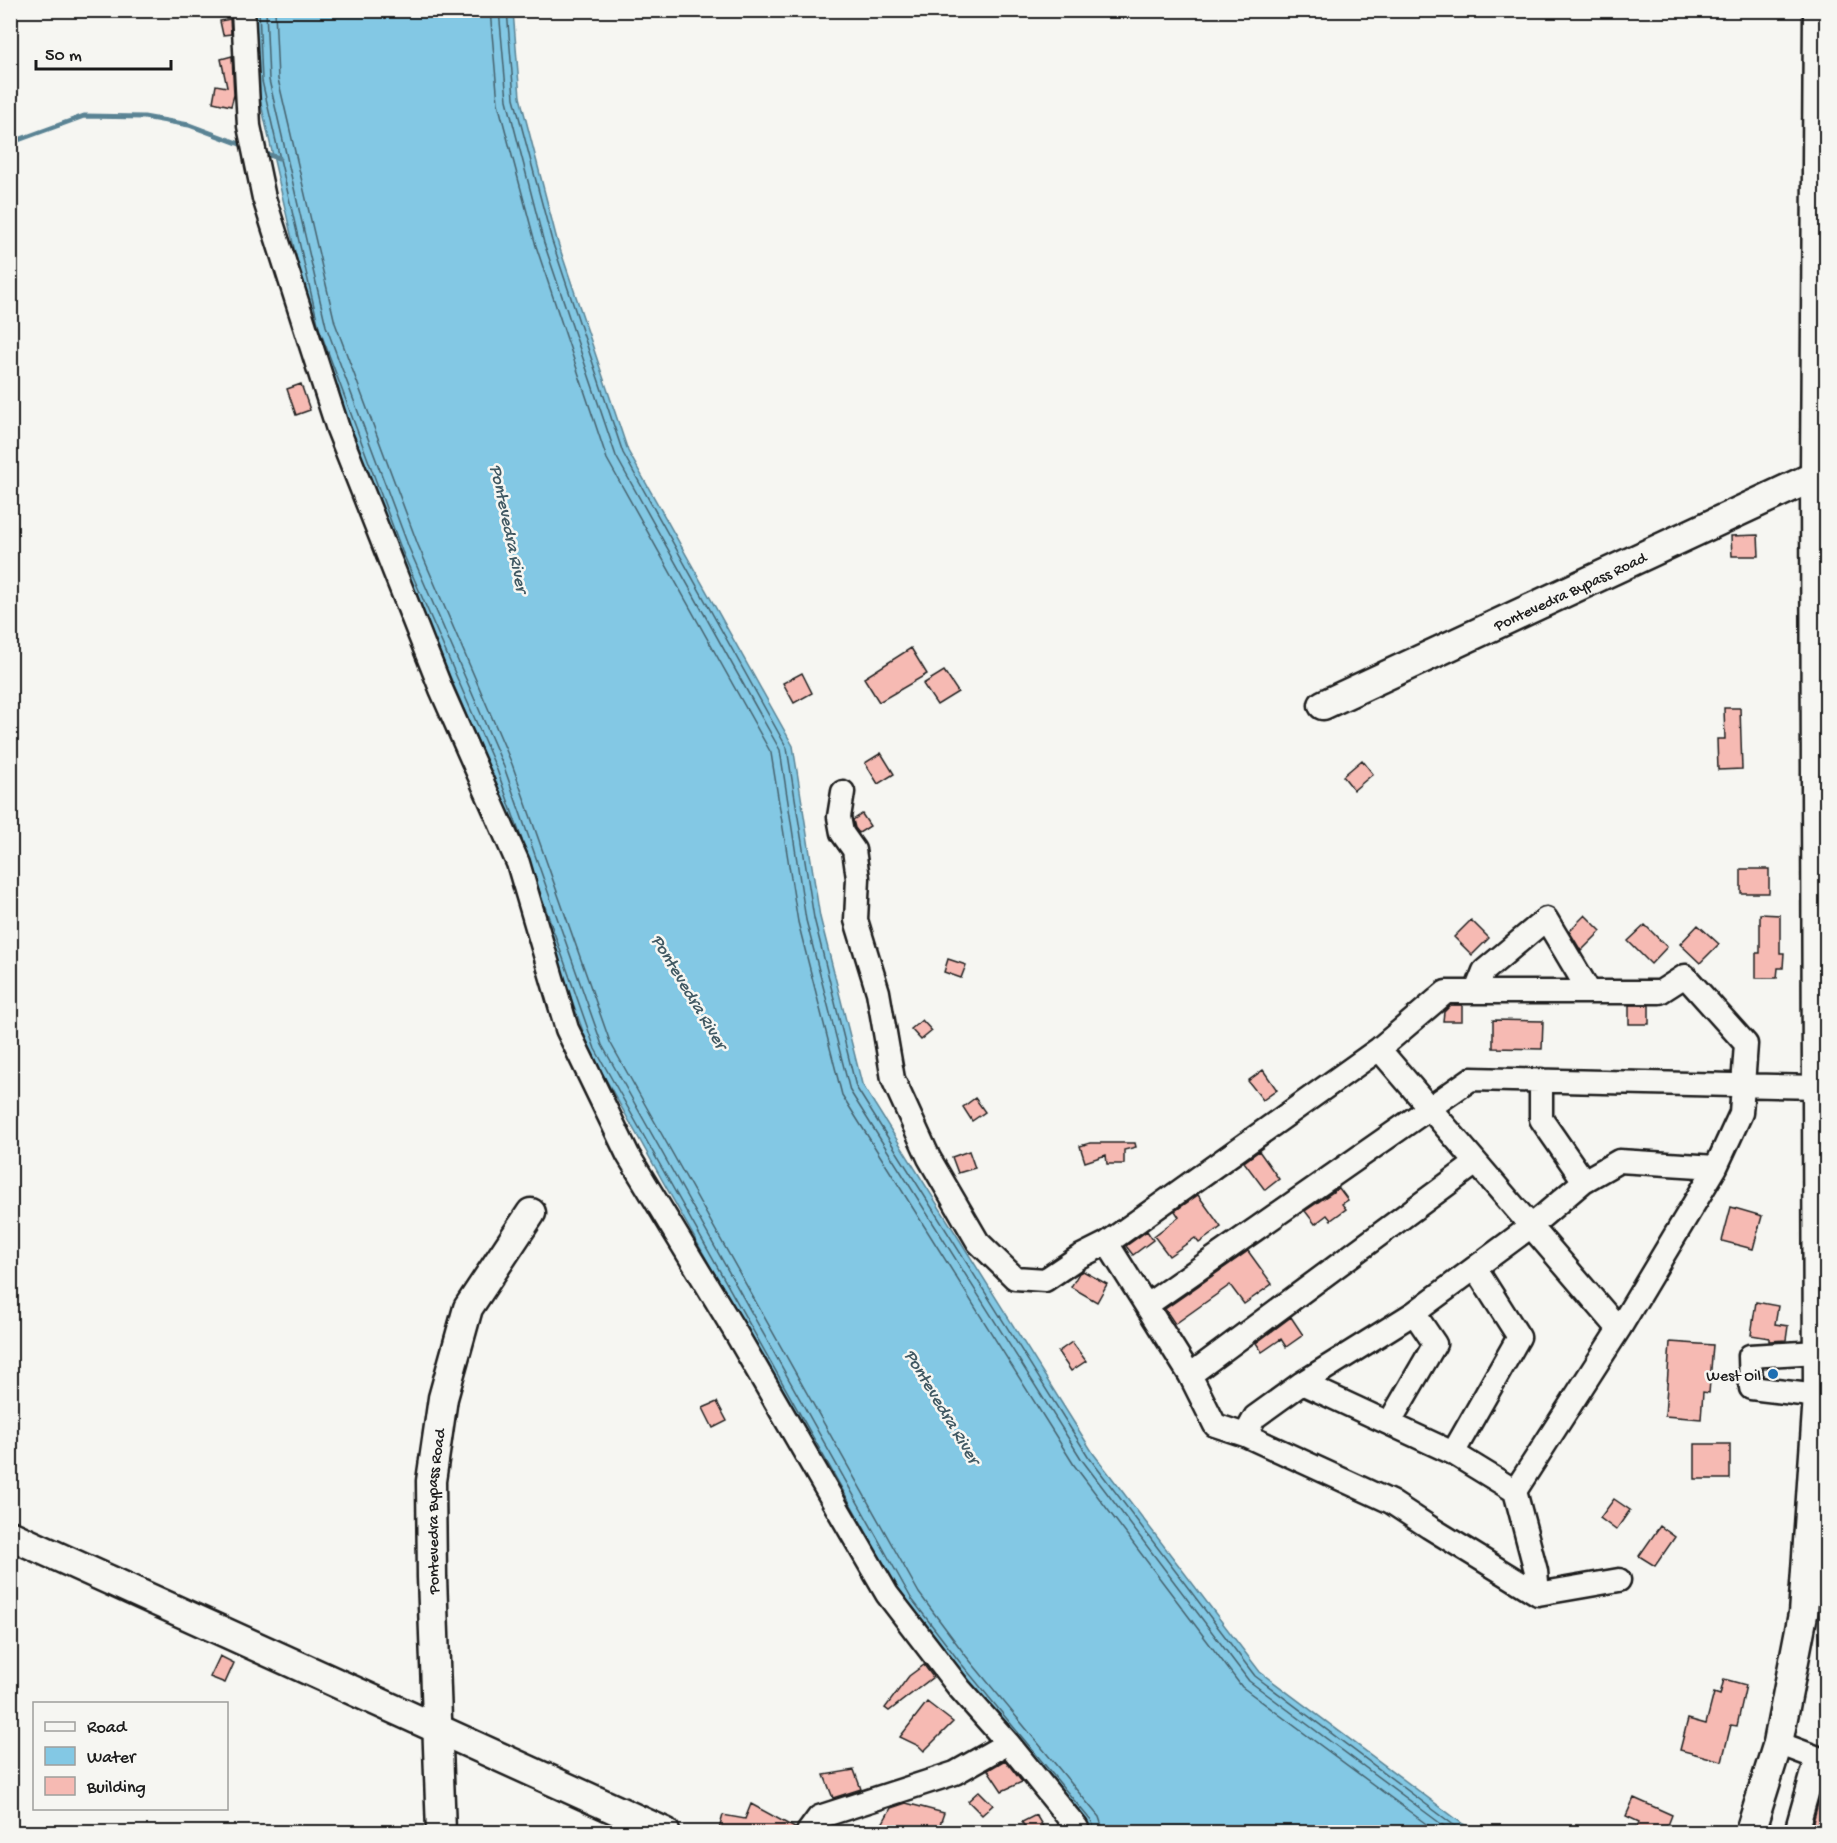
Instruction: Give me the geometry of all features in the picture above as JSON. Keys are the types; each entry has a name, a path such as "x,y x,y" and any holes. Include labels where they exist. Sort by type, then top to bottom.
{"main road":[{"path":"1750,1833 1778,1743 1803,1614 1818,1396 1821,476 1818,10"},
{"name":"Pontevedra Bypass Road","path":"1323,705 1821,476"},
{"name":"Pontevedra Bypass Road","path":"441,1833 436,1728 431,1481 443,1398 468,1308 531,1213"},
{"path":"10,1535 665,1833"}],"street":[{"path":"243,10 249,126 264,198 301,315 338,429 424,645 518,863 567,1029 628,1155 733,1328 887,1594 960,1689 1008,1743 1077,1828"},
{"path":"843,792 839,817 843,833 854,850 858,878 856,920 878,992 893,1079 929,1158 978,1242 1015,1278 1045,1280 1079,1257 1107,1243 1379,1049 1446,992 1660,992 1685,976 1746,1044 1741,1113 1716,1167 1619,1329 1515,1491"},
{"path":"1476,991 1484,971 1546,919 1589,991"},
{"path":"1379,1049 1619,1329"},
{"path":"1147,1305 1472,1079 1819,1087"},
{"path":"1541,1080 1541,1119 1584,1181"},
{"path":"1245,1435 1255,1417 1302,1383 1414,1313 1530,1227 1584,1181 1619,1161 1716,1167"},
{"path":"1190,1375 1476,1163"},
{"path":"1107,1243 1190,1375 1215,1425 1245,1435 1391,1502 1538,1594 1619,1580"},
{"path":"1453,1454 1520,1337 1475,1268"},
{"path":"1389,1423 1435,1344 1414,1313"},
{"path":"1818,1352 1750,1356 1751,1388 1818,1396"},
{"path":"1302,1383 1453,1454 1515,1491 1536,1571 1538,1594"},
{"path":"808,1833 819,1817 956,1773 1008,1743"},
{"path":"1778,1743 1822,1759 1796,1833"}],"water":[{"name":"Pontevedra River","path":"253,11 513,11 520,97 557,240 628,451 793,746 820,917 862,1084 1093,1453 1260,1672 1463,1824 1482,1832 1083,1832 900,1605 590,1051 491,772 397,553 313,330 256,82"}],"building":[{"path":"230,19 231,34 223,35 220,21"},
{"path":"232,56 234,95 231,106 213,102 216,85 227,87 221,59"},
{"path":"301,384 310,410 296,415 287,389"},
{"path":"1758,535 1759,556 1732,556 1731,536"},
{"path":"911,648 927,674 879,702 864,678"},
{"path":"944,671 958,692 937,705 923,684"},
{"path":"802,673 812,693 794,703 783,683"},
{"path":"1724,708 1740,708 1742,769 1718,770 1717,739 1725,739"},
{"path":"881,753 894,774 878,784 865,763"},
{"path":"1362,760 1373,774 1354,790 1343,776"},
{"path":"862,814 870,826 859,833 853,820"},
{"path":"1741,869 1769,869 1769,893 1741,893"},
{"path":"1760,914 1780,915 1780,953 1784,953 1783,968 1778,968 1777,978 1756,978 1756,953 1760,953"},
{"path":"1585,915 1601,931 1581,951 1569,931"},
{"path":"1471,920 1489,938 1472,955 1454,937"},
{"path":"1645,925 1667,947 1651,964 1628,941"},
{"path":"1698,925 1719,944 1700,963 1680,944"},
{"path":"948,959 966,965 961,978 944,972"},
{"path":"1451,1005 1462,1005 1462,1021 1443,1021 1444,1012"},
{"path":"1629,1005 1649,1005 1649,1024 1629,1024"},
{"path":"922,1020 932,1031 921,1040 911,1029"},
{"path":"1493,1020 1543,1021 1542,1049 1493,1048"},
{"path":"1263,1070 1277,1090 1263,1100 1248,1081"},
{"path":"975,1098 985,1112 972,1121 963,1107"},
{"path":"1090,1143 1135,1143 1136,1147 1124,1150 1124,1164 1107,1164 1106,1155 1085,1162 1080,1146"},
{"path":"969,1151 975,1168 958,1173 952,1157"},
{"path":"1259,1151 1279,1179 1265,1190 1244,1162"},
{"path":"1339,1188 1348,1200 1342,1204 1346,1209 1331,1220 1327,1215 1315,1224 1305,1211"},
{"path":"1198,1195 1221,1227 1199,1243 1195,1238 1169,1256 1154,1236 1179,1217 1175,1211"},
{"path":"1731,1207 1762,1216 1753,1249 1722,1241"},
{"path":"1147,1231 1153,1240 1133,1255 1126,1246"},
{"path":"1248,1251 1272,1284 1244,1304 1230,1285 1175,1324 1165,1309"},
{"path":"1083,1271 1107,1284 1097,1302 1071,1287 1079,1273"},
{"path":"1756,1302 1778,1306 1775,1324 1788,1326 1786,1340 1769,1341 1769,1338 1751,1335"},
{"path":"1291,1317 1303,1335 1286,1347 1281,1339 1262,1352 1256,1343"},
{"path":"1072,1342 1086,1361 1071,1371 1058,1352"},
{"path":"1670,1342 1713,1345 1709,1393 1703,1392 1701,1419 1665,1416"},
{"path":"717,1402 727,1421 713,1428 703,1408"},
{"path":"1695,1444 1730,1444 1730,1479 1695,1479"},
{"path":"1614,1499 1630,1510 1616,1530 1600,1518"},
{"path":"1660,1526 1675,1537 1655,1566 1639,1556"},
{"path":"220,1656 234,1663 225,1683 210,1677"},
{"path":"924,1665 933,1677 889,1711 885,1708 909,1676"},
{"path":"1724,1679 1746,1685 1737,1726 1731,1725 1722,1761 1680,1750 1688,1719 1706,1724 1714,1693 1720,1695"},
{"path":"927,1702 953,1722 924,1751 900,1737"},
{"path":"1005,1760 1022,1782 1002,1791 988,1770"},
{"path":"854,1770 861,1789 833,1798 824,1775"},
{"path":"1826,1774 1827,1833 1810,1833"},
{"path":"979,1791 993,1805 982,1815 968,1801"},
{"path":"1634,1798 1672,1815 1665,1833 1635,1833 1639,1822 1626,1816"},
{"path":"906,1803 944,1813 937,1833 893,1833 881,1826 891,1808"},
{"path":"751,1804 795,1828 795,1833 718,1833 723,1815 745,1819"},
{"path":"1036,1815 1047,1833 1028,1833 1022,1822"}],"waterway":[{"path":"10,143 84,116 144,117 189,125 248,147"},
{"path":"260,152 279,158"}],"place":[{"name":"West Oil","path":"1773,1374"}]}
